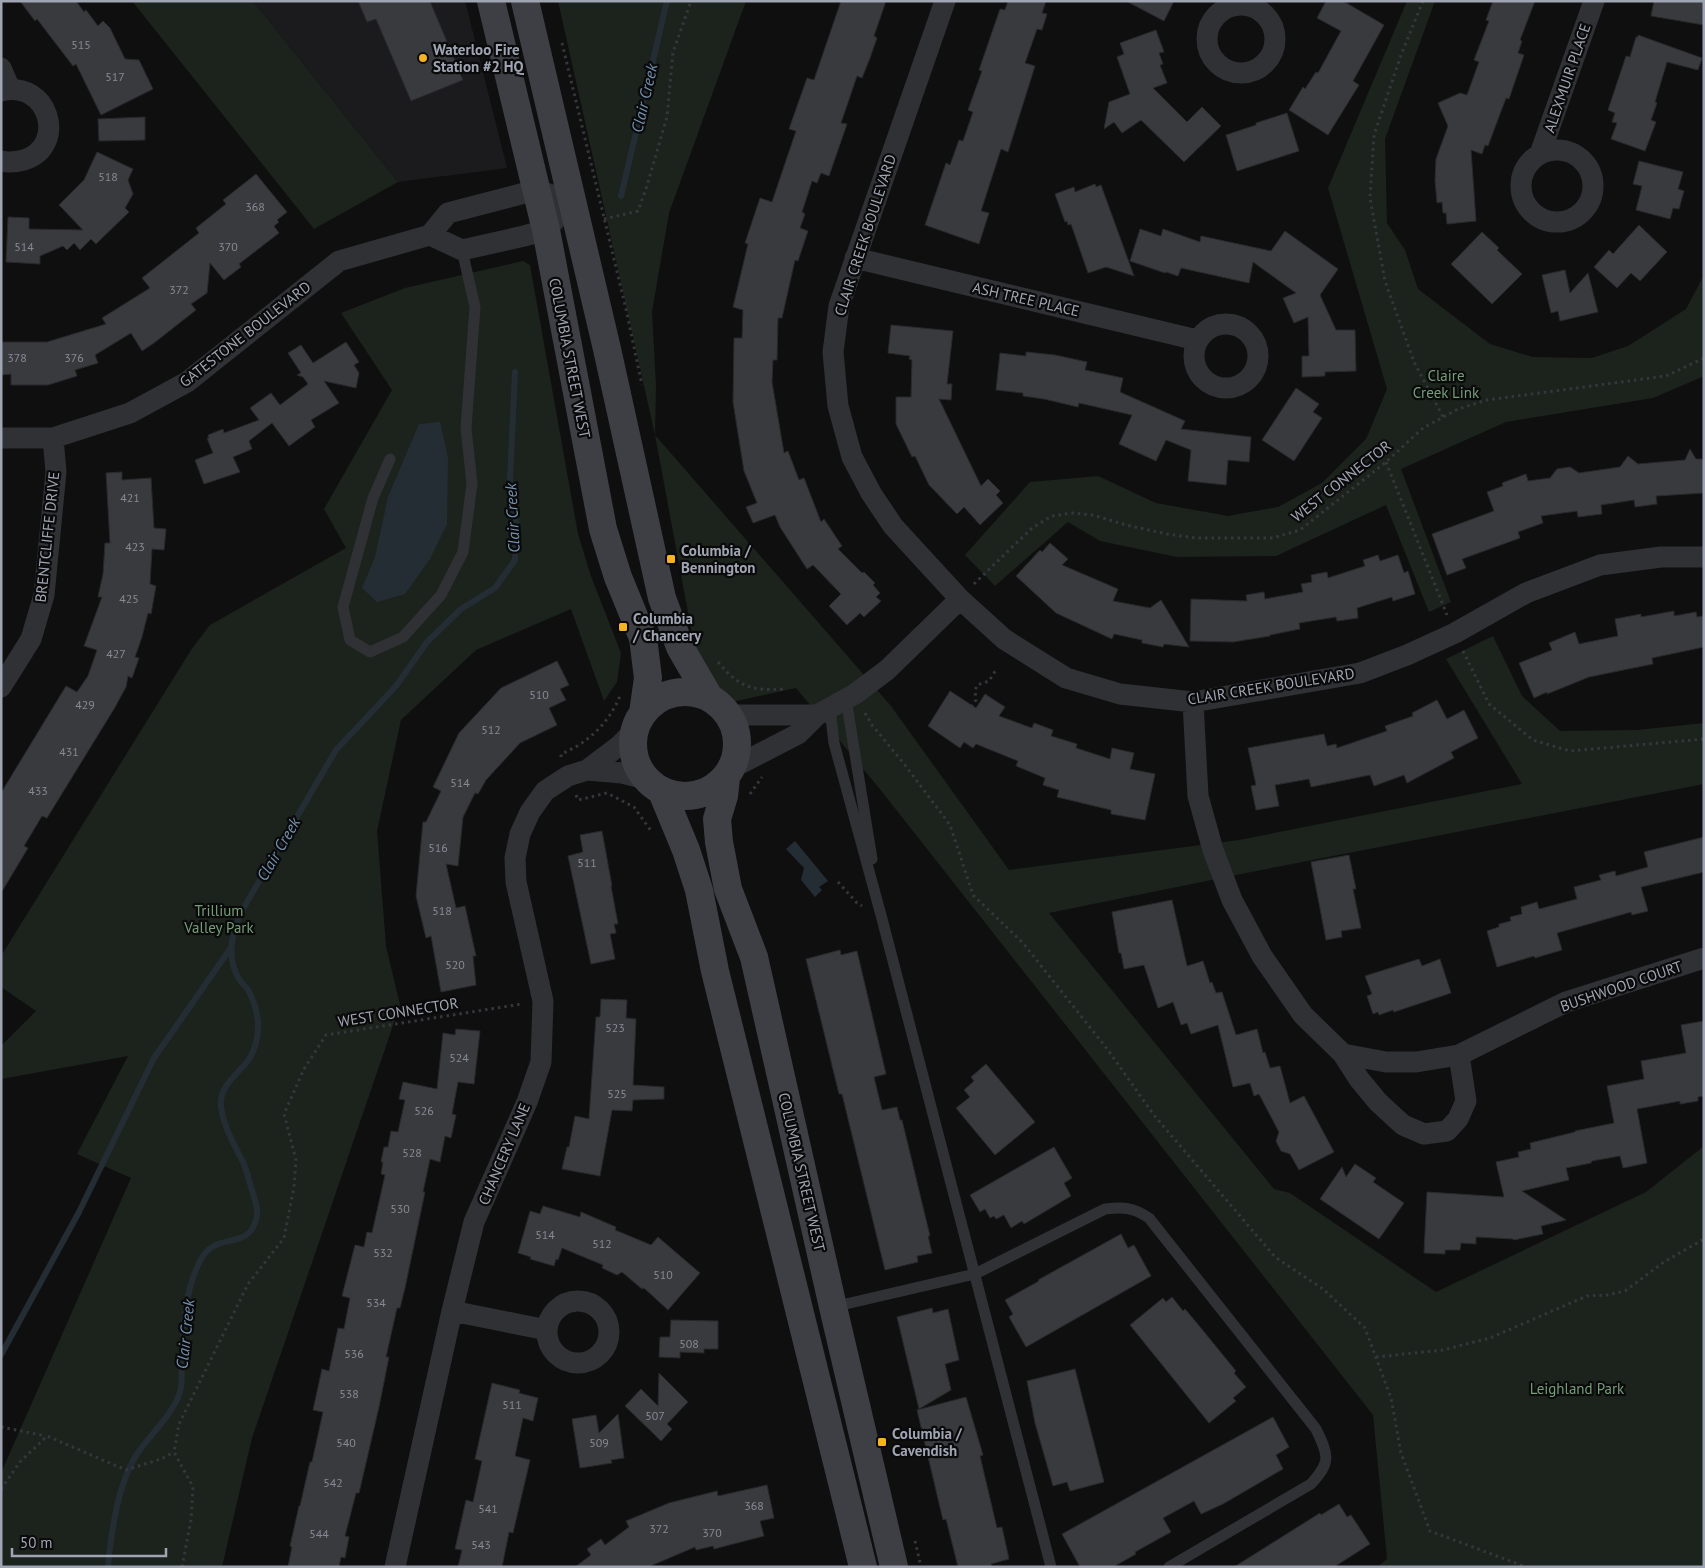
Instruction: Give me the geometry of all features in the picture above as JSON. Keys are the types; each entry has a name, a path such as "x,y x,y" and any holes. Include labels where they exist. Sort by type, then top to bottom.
{"main road":[{"name":"COLUMBIA STREET WEST","path":"491,1 546,230 603,529 618,577 643,638 648,678 639,721"},
{"path":"525,1 662,598 680,647 735,727 738,741 737,755 729,773 712,790 696,796 679,797 654,786"},
{"path":"719,706 695,692 667,695 654,702 639,721 633,739 634,756 640,771 654,786 686,850 699,890 715,971 863,1567"},
{"name":"COLUMBIA STREET WEST","path":"729,773 717,819 719,842 728,889 754,957 833,1307 885,1564"}],"street":[{"name":"CLAIR CREEK BOULEVARD","path":"945,1 839,306 833,352 838,406 852,457 871,493 893,526 967,591 1004,639 1066,678 1120,694 1193,702 1360,673 1407,655 1455,633 1526,593 1600,566 1661,557 1704,557"},
{"name":"ALEXMUIR PLACE","path":"1540,154 1594,1"},
{"path":"1,68 6,90 26,91 37,98 45,109 49,120 48,134 41,149 31,158 15,163 1,161"},
{"path":"536,190 572,201 546,230 462,250 430,234 448,213 536,190"},
{"name":"GATESTONE BOULEVARD","path":"1,438 53,438 130,414 187,382 338,261 430,234"},
{"name":"ASH TREE PLACE","path":"855,258 1197,340"},
{"name":"BRENTCLIFFE DRIVE","path":"1,687 31,639 44,595 56,472 53,438"},
{"path":"729,773 798,734 837,704 887,670 967,591"},
{"path":"1193,702 1198,796 1212,850 1232,900 1262,956 1303,1015 1343,1054 1359,1079 1378,1102 1403,1125 1424,1134 1447,1131 1458,1119 1466,1102 1459,1055"},
{"path":"719,706 837,704"},
{"name":"CHANCERY LANE","path":"396,1567 452,1311 474,1222 527,1102 541,1062 543,1001 516,882 515,858 520,834 530,812 545,792 568,776 587,770 620,745 639,721"},
{"name":"CHANCERY LANE","path":"587,770 622,773 654,786"},
{"name":"BUSHWOOD COURT","path":"1343,1054 1386,1062 1416,1062 1459,1055 1566,1002 1704,958"},
{"path":"452,1311 547,1330"}],"lane":[{"path":"390,459 373,498 343,607 350,640 370,652 403,637 441,595 463,552 472,484 466,428 475,307 462,250"},
{"path":"837,704 834,744 881,915 1051,1567"},
{"path":"837,704 881,915"},
{"path":"833,1307 975,1274 1105,1209 1122,1207 1137,1210 1149,1218 1316,1429 1326,1449 1326,1460 1322,1472 1311,1484 1169,1567"}],"path":[{"path":"604,219 638,211 667,117 673,52 691,1"},
{"path":"1423,1 1401,55 1374,135 1370,198 1384,282 1414,362 1443,417"},
{"name":"WEST CONNECTOR","path":"967,591 1032,528 1052,516 1072,513 1093,515 1134,526 1196,538 1273,538 1300,530 1386,462 1423,428 1458,409 1487,400 1666,376 1704,358"},
{"path":"1386,462 1448,618"},
{"path":"1462,648 1489,704 1533,740 1570,751 1704,738"},
{"path":"716,660 727,673 742,684 762,690 783,689"},
{"path":"971,707 976,700 975,691 977,685 989,681 996,668"},
{"path":"560,754 578,747 599,729 615,707 622,691"},
{"path":"837,704 872,725 905,765 950,825 973,895 1023,944 1108,1050 1153,1114 1275,1257 1323,1289 1366,1328 1391,1398 1401,1453 1430,1531 1526,1567"},
{"path":"747,799 766,773"},
{"path":"578,800 607,793 634,808 653,834"},
{"path":"838,882 856,903 881,915"},
{"name":"WEST CONNECTOR","path":"174,1452 179,1424 248,1284 284,1238 294,1186 296,1160 284,1114 304,1069 326,1035 543,1001"},
{"path":"1376,1357 1443,1350 1490,1338 1587,1296 1607,1295 1625,1291 1664,1262 1704,1239"},
{"path":"1,1427 47,1436 126,1470 161,1459 174,1452 193,1487 191,1520 182,1567"},
{"path":"1,1489 20,1462 47,1436"}],"shaded area":[{"path":"253,1 465,1 507,168 398,182"},
{"path":"440,422 448,458 447,524 430,559 405,594 377,602 362,588 375,557 388,497 419,424"},
{"path":"795,841 828,881 819,887 822,890 815,897 801,880 804,868 786,849"}],"green space":[{"path":"132,1 253,1 398,182 314,229"},
{"path":"558,1 746,1 669,213 652,312 656,386 655,435"},
{"name":"Claire Creek Link","path":"1407,1 1435,1 1385,139 1387,223 1405,250 1418,289 1490,344 1533,357 1592,358 1628,346 1686,309 1704,275 1704,375 1653,398 1506,422 1401,469 1451,602 1429,612 1386,505 1276,556 1177,557 1100,541 1068,522 995,586 965,555 1030,482 1098,476 1156,503 1228,516 1278,507 1322,483 1366,439 1387,389 1328,188"},
{"name":"Trillium Valley Park","path":"523,261 530,265 578,534 591,576 621,653 617,682 604,701 571,609 476,650 401,720 377,831 386,946 400,1005 252,1438 222,1567 1,1567 1,1473 131,1178 77,1154 128,1056 1,1079 1,1046 36,1011 1,987 1,956 191,650 210,625 346,548 324,509 392,390 341,313 405,288"},
{"name":"Leighland Park","path":"655,435 891,706 1009,870 1239,840 1522,784 1446,659 1493,636 1522,696 1560,731 1637,730 1704,723 1704,784 1049,913 1274,1189 1290,1193 1436,1292 1646,1192 1704,1146 1704,1567 1377,1567 1387,1559 1373,1415 879,788 796,688 727,703 701,682"}],"building":[{"path":"20,1 76,1 84,12 86,10 98,26 103,21 110,28 125,59 139,60 153,89 101,115 76,64 73,66 37,19 35,21"},
{"name":"Waterloo Fire Station #2 HQ","path":"358,1 430,1 463,80 411,101 376,19 367,22"},
{"path":"841,1 886,1 874,36 877,38 870,58 862,78 857,76 841,123 847,124 829,176 821,173 817,183 812,181 802,212 805,214 800,228 808,231 798,261 795,260 782,318 778,318 777,360 773,360 772,382 784,453 788,451 799,480 804,478 821,522 824,519 842,546 838,549 875,583 873,585 880,593 876,597 881,601 864,617 860,613 847,625 829,606 841,594 813,565 807,569 780,527 775,515 753,523 746,507 757,503 744,471 733,402 734,338 742,338 743,310 733,307 748,244 745,243 760,198 772,202 796,131 789,129 807,78 814,80"},
{"path":"1008,1 1046,1 1042,13 1047,14 1042,30 1037,29 1025,63 1035,66 1008,152 1001,149 981,211 989,213 979,244 925,225 946,163 950,165 959,140 963,141 973,112 968,110 982,71 979,70 1000,9 1005,10"},
{"path":"1126,1 1174,1 1164,21"},
{"path":"1326,1 1343,1 1384,25 1353,81 1359,85 1328,135 1289,110 1303,87 1305,89 1316,72 1318,73 1341,31 1317,18"},
{"path":"1493,1 1535,1 1520,40 1522,41 1518,53 1524,55 1509,99 1506,98 1488,146 1485,145 1482,154 1471,150 1476,221 1447,224 1442,202 1437,203 1435,180 1436,159 1448,126 1438,103 1460,93 1467,95 1479,62 1474,60 1489,21 1486,20"},
{"path":"1654,1 1704,1 1704,25 1651,16"},
{"path":"1156,30 1164,52 1159,53 1163,64 1160,65 1167,83 1153,88 1187,122 1202,107 1221,126 1184,162 1141,120 1122,133 1114,122 1104,129 1109,102 1130,94 1117,57 1124,54 1120,43"},
{"path":"1638,35 1702,58 1698,70 1667,62 1651,120 1656,122 1645,151 1611,139 1617,123 1612,122 1615,113 1608,110 1626,56 1630,57"},
{"path":"1287,113 1299,151 1237,171 1226,135"},
{"path":"145,117 145,140 99,141 98,119"},
{"path":"97,152 133,169 128,180 133,194 125,208 129,212 96,244 91,239 80,250 74,243 67,250 63,246 40,256 40,264 6,262 8,217 29,218 29,229 83,230 59,205 84,180"},
{"path":"1639,161 1683,172 1678,189 1684,191 1679,209 1673,208 1670,219 1636,210 1642,186 1633,184"},
{"path":"256,174 287,212 277,220 279,222 274,226 279,233 239,264 241,267 224,280 210,263 207,293 191,304 196,310 142,351 131,333 95,355 98,363 75,370 77,376 48,385 11,385 11,374 1,375 1,342 47,342 106,324 102,318 150,288 142,278 199,233 196,228 226,204 223,200"},
{"path":"1095,184 1096,187 1101,185 1134,276 1106,267 1088,273 1071,224 1068,225 1067,221 1065,222 1055,194 1074,187 1075,192"},
{"path":"1639,225 1667,252 1640,281 1631,273 1617,288 1594,267 1609,250 1613,254"},
{"path":"1140,229 1161,236 1163,229 1200,242 1201,236 1271,251 1285,231 1338,269 1320,295 1336,330 1355,330 1356,371 1325,372 1325,376 1302,377 1302,356 1309,356 1308,317 1294,323 1283,298 1296,293 1253,262 1249,283 1181,268 1178,276 1130,261"},
{"path":"1482,232 1499,248 1497,250 1522,274 1492,304 1451,264"},
{"path":"1565,270 1570,293 1588,273 1598,312 1560,321 1558,311 1551,313 1542,275"},
{"path":"891,325 953,331 947,384 952,384 951,400 939,399 981,486 988,479 1000,491 996,495 1003,503 980,525 964,507 957,514 929,485 915,456 912,457 896,424 896,397 911,397 912,360 909,359 910,356 888,353"},
{"path":"346,342 359,362 354,365 359,373 356,388 324,381 339,403 311,420 315,427 289,446 272,423 249,441 252,449 233,457 240,472 204,484 195,460 213,453 207,438 209,438 208,435 223,429 224,433 259,420 250,408 271,393 280,405 308,384 303,377 297,375 301,373 288,353 301,345 313,363"},
{"path":"1026,352 1055,355 1087,362 1085,370 1123,378 1120,392 1185,421 1181,429 1251,437 1249,462 1228,460 1226,485 1188,481 1191,450 1166,440 1156,461 1119,444 1132,415 1079,403 1078,407 1023,396 1023,393 996,390 1000,353 1026,356"},
{"path":"1296,388 1319,404 1313,412 1322,418 1294,461 1262,440"},
{"path":"1690,449 1696,459 1704,459 1704,493 1656,496 1657,504 1635,507 1634,500 1601,505 1602,514 1578,517 1577,511 1541,516 1543,523 1518,532 1520,538 1462,559 1466,568 1447,575 1432,534 1494,511 1487,492 1503,486 1502,483 1526,474 1528,481 1550,478 1557,469 1570,467 1579,473 1620,467 1628,456 1638,464 1685,460"},
{"path":"122,472 122,480 151,478 154,528 166,529 164,550 152,549 150,584 156,586 151,614 148,613 135,657 139,658 132,678 128,676 126,687 114,709 47,818 42,816 24,846 28,848 1,893 1,793 66,686 77,692 88,676 97,650 84,646 102,597 98,597 103,574 105,543 110,543 106,473"},
{"path":"1050,543 1068,559 1062,565 1118,589 1113,601 1150,608 1161,600 1189,647 1164,644 1163,647 1142,643 1142,640 1114,634 1112,639 1056,613 1016,576 1040,550 1042,552"},
{"path":"1378,555 1380,561 1398,555 1404,573 1408,571 1415,594 1393,601 1392,597 1357,608 1358,618 1337,621 1336,617 1299,623 1300,629 1233,642 1190,641 1191,599 1247,601 1246,595 1264,592 1265,599 1303,592 1301,584 1312,582 1311,575 1327,572 1328,578 1365,566 1363,560"},
{"path":"1674,611 1674,616 1696,612 1697,617 1704,616 1704,647 1652,658 1653,664 1589,677 1534,698 1519,663 1552,650 1549,643 1575,632 1579,644 1618,636 1615,619 1641,614 1641,617"},
{"path":"557,661 569,685 560,689 566,700 549,708 557,725 520,743 486,780 478,794 475,793 463,817 458,866 446,864 456,908 465,906 476,956 473,956 476,985 441,992 431,936 426,938 416,896 423,822 426,822 441,791 433,787 459,733 501,688"},
{"path":"950,691 976,708 985,694 1005,707 999,716 1032,728 1034,723 1053,730 1051,736 1077,744 1076,748 1110,759 1112,748 1134,753 1130,769 1155,774 1145,820 1111,814 1111,810 1057,797 1059,790 1043,785 1045,778 1016,766 1018,761 976,744 973,748 964,742 960,748 928,726"},
{"path":"1437,700 1447,719 1464,710 1478,738 1451,752 1454,758 1407,783 1404,775 1374,786 1370,775 1311,787 1309,779 1275,785 1279,806 1256,810 1251,786 1256,785 1248,748 1324,734 1327,746 1336,744 1337,748 1387,731 1385,726 1413,716 1412,713"},
{"path":"602,831 618,924 614,924 616,933 610,934 615,959 591,964 568,856 583,852 580,835"},
{"path":"1704,837 1704,872 1641,887 1648,911 1632,915 1631,912 1557,933 1562,950 1497,967 1487,931 1499,927 1499,924 1511,921 1510,917 1522,914 1521,907 1537,902 1539,909 1577,899 1574,887 1601,880 1599,875 1615,871 1616,876 1648,867 1644,852"},
{"path":"1349,855 1356,889 1353,889 1361,928 1341,931 1342,937 1326,940 1311,862"},
{"path":"1172,900 1187,966 1203,961 1210,983 1212,982 1216,993 1222,992 1236,1035 1257,1029 1263,1053 1265,1052 1270,1068 1280,1066 1290,1103 1304,1096 1334,1152 1299,1170 1290,1154 1281,1151 1276,1141 1279,1132 1259,1094 1254,1096 1250,1083 1233,1087 1218,1025 1191,1034 1187,1023 1181,1025 1173,1002 1158,1008 1144,965 1124,969 1121,953 1119,953 1112,912"},
{"path":"840,950 841,955 857,951 886,1074 874,1077 882,1110 897,1107 900,1120 902,1120 930,1236 928,1236 932,1253 917,1256 918,1262 885,1270 842,1094 839,1094 806,959"},
{"path":"1419,959 1422,966 1440,959 1451,993 1394,1012 1393,1010 1379,1015 1378,1012 1373,1014 1367,996 1372,994 1365,976"},
{"path":"601,999 627,1000 626,1018 636,1019 633,1085 664,1087 664,1099 633,1100 632,1111 612,1110 600,1176 562,1169 567,1147 569,1147 575,1116 589,1119 596,1017 600,1017"},
{"path":"1704,1021 1704,1096 1698,1097 1698,1101 1680,1104 1680,1101 1637,1109 1647,1163 1623,1168 1620,1156 1592,1161 1591,1163 1566,1168 1569,1180 1522,1191 1566,1220 1541,1226 1543,1234 1514,1240 1476,1237 1476,1244 1461,1243 1460,1250 1445,1250 1445,1254 1424,1253 1427,1192 1504,1197 1496,1162 1519,1157 1518,1152 1531,1149 1530,1143 1614,1123 1607,1086 1644,1079 1641,1061 1686,1053 1681,1025"},
{"path":"456,1029 480,1031 474,1084 458,1082 452,1114 456,1115 451,1138 445,1136 440,1162 430,1159 405,1288 400,1308 397,1308 386,1357 389,1357 379,1407 359,1493 356,1493 345,1536 349,1537 345,1558 341,1557 339,1567 288,1567 292,1547 290,1546 299,1506 310,1462 312,1462 323,1412 313,1410 322,1369 329,1371 338,1328 344,1329 350,1298 342,1296 355,1245 364,1247 367,1232 372,1233 385,1175 381,1174 384,1147 388,1147 391,1131 398,1132 405,1100 399,1099 403,1082 437,1089 443,1033 455,1035"},
{"path":"986,1064 1035,1122 995,1155 956,1108 970,1097 964,1090 974,1081 971,1077"},
{"path":"1054,1147 1072,1178 1064,1183 1071,1196 1024,1224 1022,1221 1011,1228 1004,1215 996,1219 994,1216 990,1218 985,1209 980,1212 970,1195"},
{"path":"1355,1164 1376,1178 1373,1182 1404,1203 1379,1239 1320,1199 1342,1167 1346,1177"},
{"path":"543,1206 580,1217 581,1212 616,1227 615,1230 651,1245 658,1237 700,1273 668,1310 644,1288 642,1289 622,1272 617,1275 602,1268 603,1265 562,1248 554,1266 530,1259 531,1257 518,1253 530,1211 540,1214"},
{"path":"1121,1234 1128,1248 1134,1245 1151,1276 1026,1347 1009,1317 1013,1314 1005,1300"},
{"path":"1172,1297 1183,1311 1185,1309 1196,1322 1236,1371 1234,1373 1246,1387 1233,1398 1236,1401 1209,1423 1130,1325 1163,1298 1166,1302"},
{"path":"932,1308 933,1313 948,1309 959,1360 945,1364 951,1390 919,1409 897,1317"},
{"path":"671,1320 718,1321 718,1349 704,1349 704,1353 680,1352 680,1358 659,1357 660,1337 670,1337"},
{"path":"1075,1369 1104,1482 1070,1491 1067,1482 1053,1486 1035,1423 1027,1381"},
{"path":"659,1373 688,1402 667,1424 672,1429 661,1441 625,1406 641,1389 658,1406"},
{"path":"492,1383 520,1390 519,1393 538,1398 533,1421 523,1418 515,1456 530,1460 513,1533 509,1532 502,1567 458,1567 462,1550 455,1549 466,1500 473,1502 482,1461 475,1459"},
{"path":"966,1397 983,1455 980,1456 997,1528 1002,1527 1009,1559 991,1564 992,1567 958,1567 946,1519 943,1520 917,1410"},
{"path":"618,1414 624,1458 611,1460 612,1463 580,1468 572,1419 596,1415 599,1433"},
{"path":"1273,1417 1289,1447 1276,1455 1283,1469 1223,1504 1201,1514 1194,1501 1163,1518 1171,1532 1113,1567 1080,1567 1062,1534"},
{"path":"767,1485 774,1518 760,1521 764,1536 714,1549 713,1546 696,1550 695,1547 648,1567 575,1567 591,1555 587,1549 601,1539 605,1545 629,1527 626,1521 669,1503 717,1491 718,1496"},
{"path":"1339,1504 1347,1517 1351,1515 1370,1544 1334,1567 1234,1567 1320,1513 1321,1515"}],"waterway":[{"name":"Clair Creek","path":"621,196 667,1"},
{"name":"Clair Creek","path":"108,1567 116,1509 130,1466 137,1454 167,1416 180,1392 184,1320 191,1282 201,1259 208,1251 215,1245 239,1239 246,1235 252,1229 257,1216 257,1209 246,1169 226,1128 221,1106 225,1087 252,1055 258,1030 253,1000 235,971 231,954 237,922 336,750 396,686 427,642 461,609 495,588 515,560 516,523 510,480 515,372"},
{"path":"1,1355 79,1212 154,1058 230,949"}],"place":[{"name":"Waterloo Fire Station #2 HQ","path":"423,58"},
{"name":"Columbia / Bennington","path":"671,559"},
{"name":"Columbia / Chancery","path":"623,627"},
{"name":"Columbia / Cavendish","path":"882,1442"}]}
